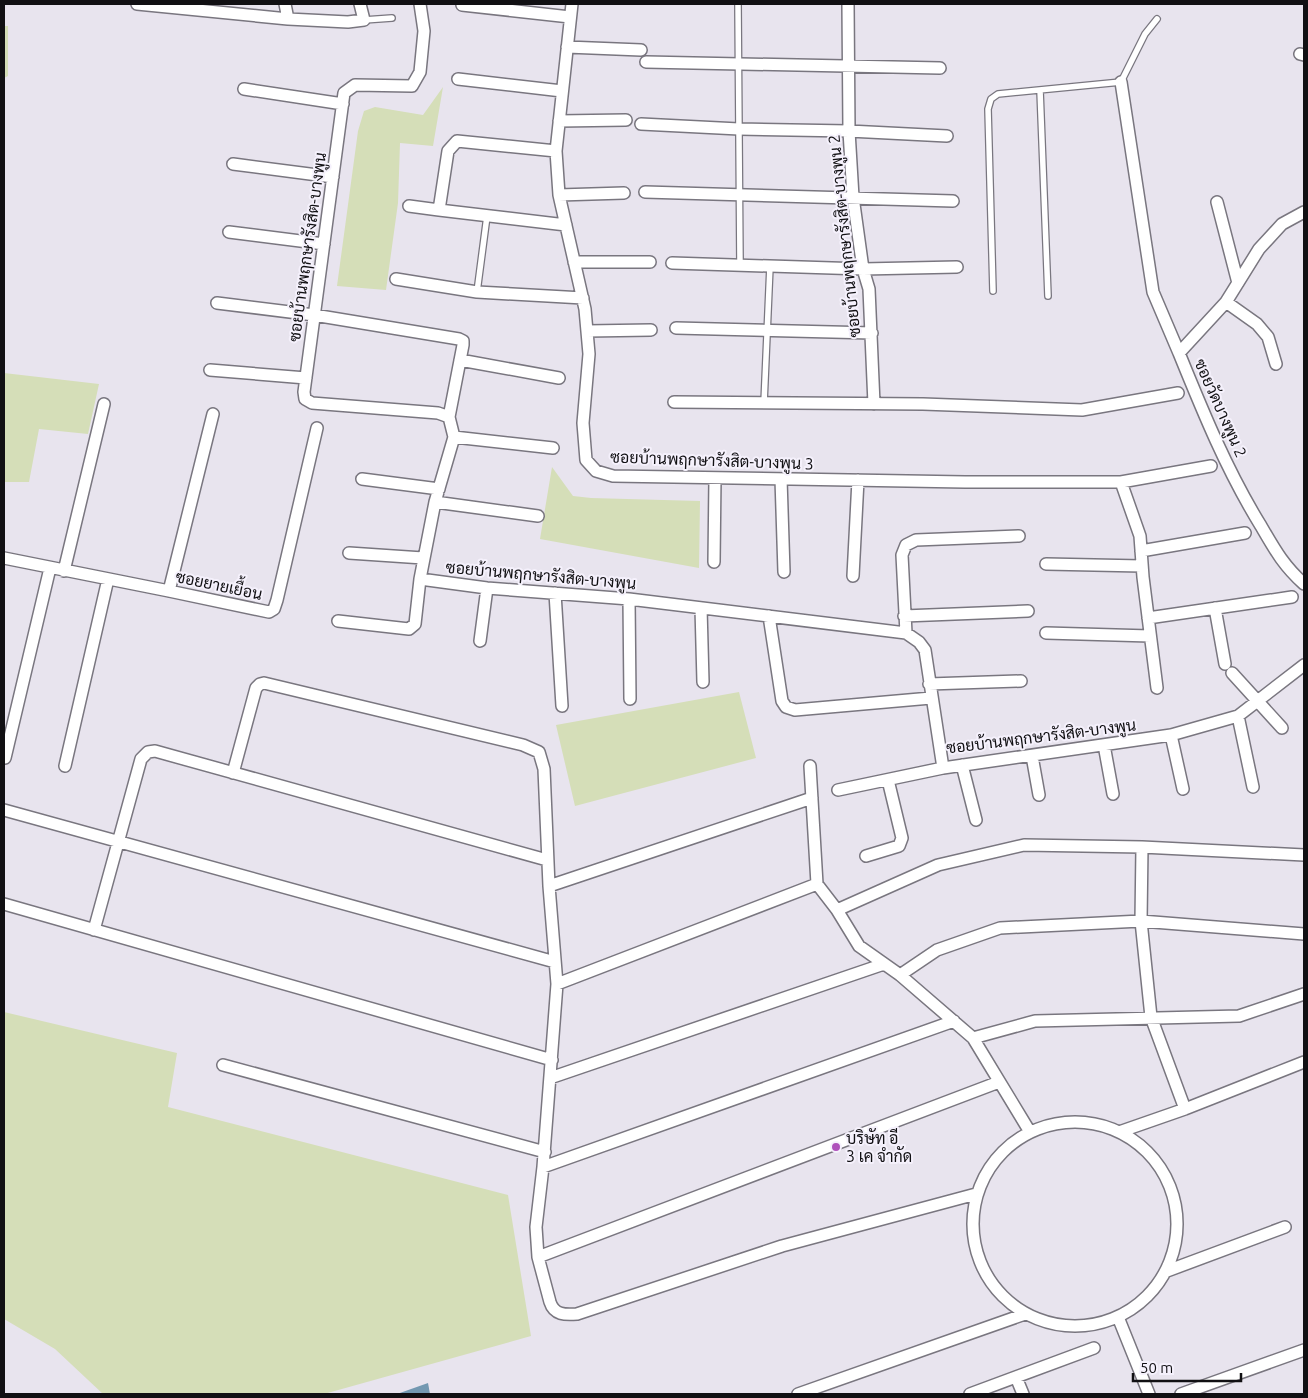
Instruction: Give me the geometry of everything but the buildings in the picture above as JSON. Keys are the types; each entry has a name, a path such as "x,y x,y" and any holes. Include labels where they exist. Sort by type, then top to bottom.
{"street":[{"path":"142,4 288,19 348,22 364,20 360,4"},
{"path":"285,4 288,19"},
{"name":"ซอยบ้านพฤกษารังสิต-บางพูน","path":"420,4 424,31 420,72 412,86 355,85 344,93 304,392 305,400 312,403 438,413 449,417"},
{"path":"462,4 570,17"},
{"name":"ซอยบ้านพฤกษารังสิต-บางพูน 3","path":"572,4 556,151 558,194 583,298 589,354 583,424 586,460 596,471 613,476 1121,482 1211,466"},
{"name":"ซอยบ้านพฤกษารังสิต-บางพูน 2","path":"848,4 849,131 853,197 869,289 874,404"},
{"path":"567,47 640,50"},
{"path":"646,62 940,68"},
{"path":"458,79 562,91"},
{"path":"1121,82 1153,292 1179,353"},
{"path":"244,89 343,104"},
{"path":"559,122 626,120"},
{"path":"641,124 947,136"},
{"path":"439,210 448,151 457,141 556,151"},
{"path":"233,164 333,177"},
{"path":"645,192 953,201"},
{"path":"558,194 624,193"},
{"path":"1217,202 1238,283"},
{"path":"409,206 566,226"},
{"name":"ซอยวัดบางพูน 2","path":"1304,212 1282,224 1259,249 1226,302 1179,353 1213,436 1248,505 1283,563 1304,584"},
{"path":"228,232 324,244"},
{"path":"574,262 650,262"},
{"path":"672,263 864,269 957,267"},
{"path":"396,279 477,292 583,298"},
{"path":"1226,302 1257,324 1268,337 1276,364"},
{"path":"217,303 314,315 460,339 463,341 463,345 449,417 454,437 553,448"},
{"path":"676,328 872,334"},
{"path":"587,331 651,330"},
{"path":"460,360 559,378"},
{"path":"210,370 306,378"},
{"path":"674,402 874,404 1082,410 1178,393"},
{"path":"64,571 104,404"},
{"path":"169,590 213,414"},
{"name":"ซอยยายเยื้อน","path":"4,558 169,590 269,612 274,609 278,600 317,428"},
{"name":"ซอยบ้านพฤกษารังสิต-บางพูน","path":"454,437 435,502 420,579 487,588 629,599 906,633 919,642 925,650 943,768 1171,735 1238,716 1304,665"},
{"path":"714,562 715,478"},
{"path":"362,479 439,489"},
{"path":"781,479 784,572"},
{"path":"853,576 858,480"},
{"path":"1121,482 1140,536 1150,636 1158,688"},
{"path":"435,502 538,516"},
{"path":"1141,551 1246,533"},
{"path":"906,633 902,555 906,545 916,540 1019,536"},
{"path":"350,553 423,558"},
{"path":"1046,564 1142,566"},
{"path":"5,758 50,568"},
{"path":"65,766 108,579"},
{"path":"338,621 409,630 415,624 420,579"},
{"path":"480,641 487,588"},
{"path":"555,593 562,706"},
{"path":"1148,618 1292,597"},
{"path":"629,599 630,699"},
{"path":"701,608 703,682"},
{"path":"1216,608 1228,668 1282,728"},
{"path":"904,616 1028,611"},
{"path":"769,616 782,701 786,707 795,710 931,698"},
{"path":"1046,633 1150,636"},
{"path":"929,684 1021,681"},
{"path":"233,773 256,688 264,683 523,745 539,752 544,770 547,860 557,984 545,1152 536,1227 538,1258 552,1308 557,1313 565,1315 577,1314 782,1246 976,1194"},
{"path":"1238,716 1253,787"},
{"path":"1171,735 1183,789"},
{"path":"1104,745 1113,794"},
{"path":"94,930 141,760 148,752 155,751 547,860"},
{"path":"1032,756 1038,795"},
{"path":"962,765 976,820"},
{"path":"810,766 817,884 837,910 859,946 900,975 973,1038 1030,1132"},
{"path":"838,790 943,768"},
{"path":"866,856 899,846 902,842 888,780"},
{"path":"549,886 812,798"},
{"path":"4,810 555,962"},
{"path":"837,910 938,865 1024,844 1142,847 1304,855"},
{"path":"1142,847 1141,921 1151,1017 1185,1109"},
{"path":"557,984 817,884"},
{"path":"4,904 552,1060"},
{"path":"900,975 937,950 1000,928 1141,921 1304,934"},
{"path":"550,1078 884,964"},
{"path":"973,1038 1035,1021 1239,1016 1304,994"},
{"path":"543,1168 954,1021"},
{"path":"1119,1132 1185,1109 1304,1062"},
{"path":"223,1065 545,1152"},
{"path":"538,1258 999,1082"},
{"path":"1059,1123 1090,1123 1119,1132 1146,1151 1165,1177 1176,1208 1176,1240 1167,1271 1146,1298 1118,1318 1087,1326 1055,1325 1025,1314 998,1292 980,1262 972,1228 976,1194 988,1169 1006,1148 1030,1132 1059,1123"},
{"path":"1167,1271 1284,1227"},
{"path":"798,1394 1025,1314"},
{"path":"1118,1318 1149,1394"},
{"path":"970,1394 1094,1348"},
{"path":"1181,1394 1304,1350"},
{"path":"1016,1377 1023,1394"}],"lane":[{"path":"738,4 740,265"},
{"path":"364,20 392,18"},
{"path":"994,291 988,108 991,99 998,94 1121,82 1145,34 1157,19"},
{"path":"1040,90 1048,296"},
{"path":"477,292 487,216"},
{"path":"764,403 770,266"}],"green space":[{"path":"4,26 8,26 8,76 4,78"},
{"path":"443,87 433,146 400,143 398,203 386,290 337,286 358,131 364,111 375,107 423,115"},
{"path":"4,373 99,384 88,434 39,429 29,482 4,482"},
{"path":"552,467 573,496 700,501 699,568 540,539"},
{"path":"739,692 756,758 575,806 556,725"},
{"path":"4,1012 177,1053 168,1107 508,1195 531,1336 324,1394 103,1394 55,1349 4,1319"}],"water":[{"path":"428,1383 430,1394 397,1394"}],"place":[{"name":"บริษัท อี 3 เค จำกัด","path":"836,1147"}]}
